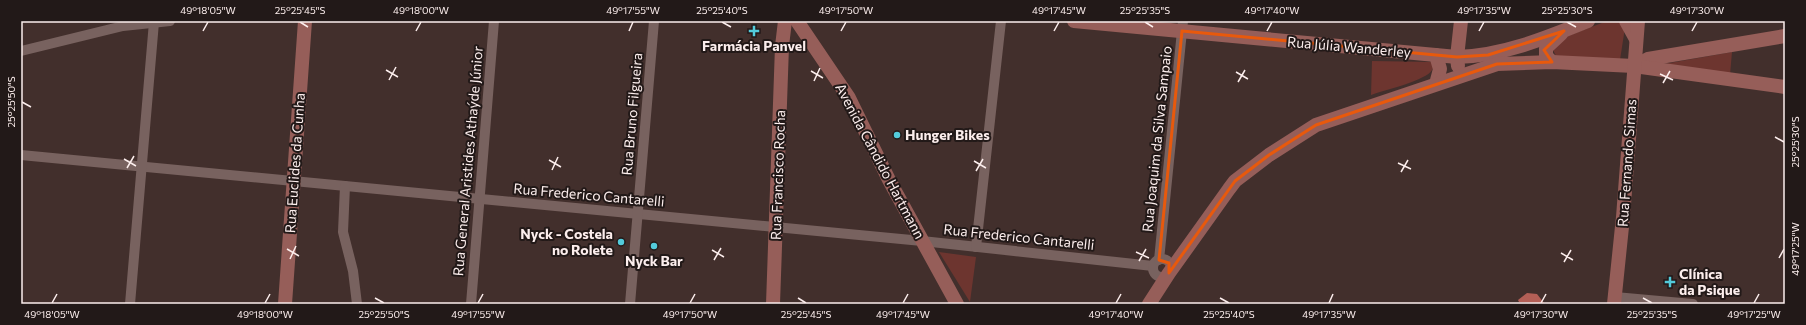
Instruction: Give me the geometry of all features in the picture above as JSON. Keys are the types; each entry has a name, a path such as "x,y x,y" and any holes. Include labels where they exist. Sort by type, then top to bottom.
{"main road":[{"name":"Rua Euclides da Cunha","path":"285,304 305,21"},
{"name":"Rua Francisco Rocha","path":"773,304 782,46 785,21"},
{"name":"Rua Júlia Wanderley","path":"1074,21 1183,26 1457,57 1488,54 1564,31"},
{"path":"1461,21 1457,64 1460,70 1467,74"},
{"path":"1552,62 1546,56 1546,48 1564,31 1588,21"},
{"path":"1626,21 1636,38"},
{"name":"Rua Fernando Simas","path":"1615,300 1638,21"},
{"path":"782,46 802,23"},
{"name":"Avenida Cândido Hartmann","path":"802,23 849,98 889,180 957,304"},
{"path":"1634,66 1648,59 1785,36"},
{"path":"1436,55 1440,69 1436,84"},
{"path":"1149,304 1169,273 1235,181 1269,155 1316,125 1436,84 1498,64 1552,62 1634,66 1785,87"}],"street":[{"path":"21,51 116,28 170,21"},
{"name":"Rua General Aristides Athaýde Júnior","path":"471,304 494,21"},
{"name":"Rua Bruno Filgueira","path":"630,304 654,21"},
{"path":"976,247 1001,21"},
{"path":"130,304 154,22"},
{"name":"Rua Joaquim da Silva Sampaio","path":"1156,263 1183,26"},
{"name":"Rua Frederico Cantarelli","path":"21,155 1156,263"},
{"path":"345,186 343,232 354,276 357,304"},
{"path":"1156,263 1154,272 1158,276 1164,276 1169,273"},
{"path":"1615,300 1693,304"}],"highlighted area":[{"path":"1182,31 1457,57 1488,55 1564,31 1544,50 1552,62 1497,64 1316,125 1269,155 1235,181 1169,273 1169,263 1159,260"}],"shaded area":[{"path":"1607,21 1626,21 1620,60 1556,56 1553,50 1563,38"},
{"path":"1732,52 1730,75 1647,67"},
{"path":"1372,61 1434,62 1434,66 1429,74 1425,76 1371,95"},
{"path":"939,252 976,257 970,302"},
{"path":"1527,293 1537,294 1544,303 1519,302 1518,300"}],"place":[{"name":"Farmácia Panvel","path":"754,31"},
{"name":"Hunger Bikes","path":"897,135"},
{"name":"Nyck - Costela no Rolete","path":"621,242"},
{"name":"Nyck Bar","path":"654,246"},
{"name":"Clínica da Psique","path":"1670,282"}]}
